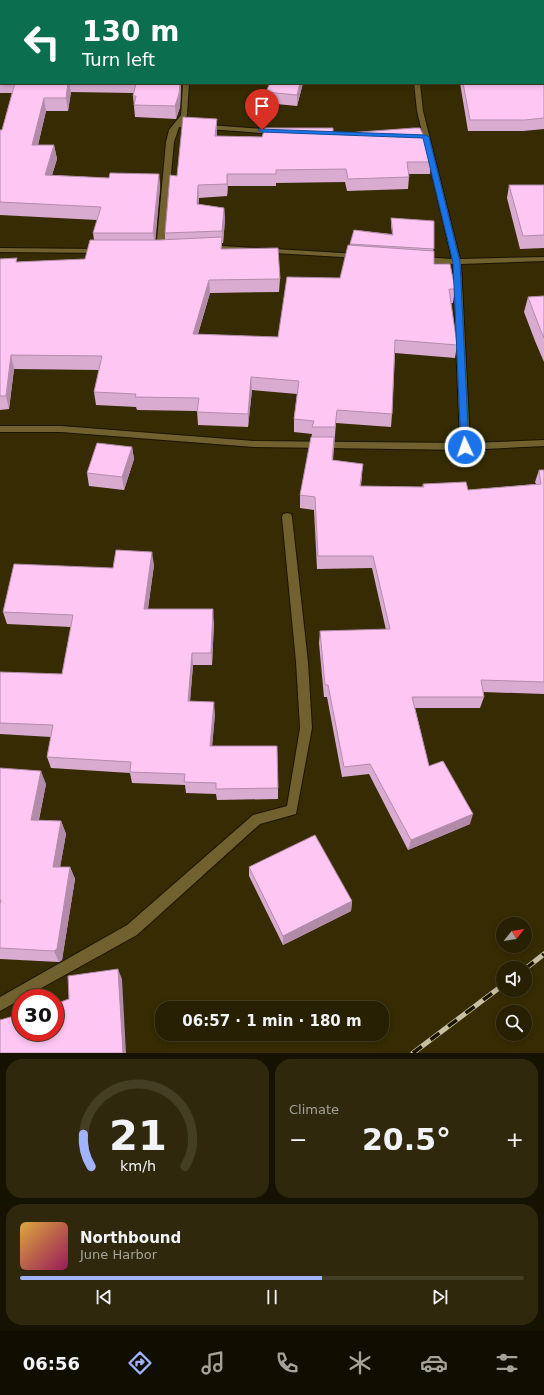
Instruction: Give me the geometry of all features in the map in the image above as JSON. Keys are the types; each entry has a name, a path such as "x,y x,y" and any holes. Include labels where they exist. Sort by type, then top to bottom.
{"street":[{"path":"160,250 170,142 176,125 184,115 186,84"},
{"path":"417,84 422,136 457,262 465,447"},
{"path":"176,125 282,132"},
{"path":"199,248 214,246 363,256"},
{"path":"0,250 106,251"},
{"path":"410,259 457,262 544,259"},
{"path":"0,429 76,430 254,444 465,447 544,443"},
{"path":"0,1004 132,930 256,819 292,810 306,728 302,662 287,517"}],"building":[{"path":"15,84 68,84 66,98 44,98 32,145 54,145 45,175 109,178 110,173 159,174 153,233 93,233 101,207 0,202 0,130 2,130"},
{"path":"136,84 180,84 179,94 175,106 134,105 136,96 133,96"},
{"path":"270,84 300,84 297,95 266,92"},
{"path":"463,84 544,84 544,118 525,120 470,120"},
{"path":"183,117 217,119 215,136 262,137 265,128 333,128 333,134 420,128 427,143 431,162 407,162 409,177 348,179 346,169 276,170 276,174 227,174 227,184 198,185 197,204 224,208 222,231 165,233 170,175 177,176"},
{"path":"509,185 544,185 544,235 523,236"},
{"path":"391,218 434,221 434,249 350,244 354,230 393,235"},
{"path":"222,237 221,249 278,248 280,279 209,280 193,334 278,337 287,277 340,278 348,245 434,251 434,264 450,264 455,289 449,289 457,345 395,340 392,414 337,410 335,427 312,427 314,421 294,419 299,381 251,377 248,414 197,412 199,398 135,397 136,394 94,392 102,356 11,355 6,396 0,396 0,259 17,258 16,262 85,259 90,240 159,240"},
{"path":"544,296 544,338 528,297"},
{"path":"311,437 334,437 332,460 363,464 360,486 424,487 423,484 466,482 468,490 541,484 539,470 544,470 544,682 481,680 484,697 412,697 429,766 443,761 473,814 411,840 370,764 344,767 328,685 325,685 320,631 390,629 373,556 318,556 315,497 300,495"},
{"path":"97,443 132,447 122,477 87,473"},
{"path":"116,550 152,552 144,609 213,609 211,653 192,653 188,701 214,702 210,746 277,746 278,788 216,789 216,783 184,782 185,774 130,772 131,762 47,757 53,725 0,723 0,672 62,674 73,615 3,612 14,564 113,568"},
{"path":"0,768 41,771 31,820 61,821 53,867 70,867 57,949 54,951 0,948"},
{"path":"315,835 352,901 283,936 249,867"},
{"path":"118,969 123,1053 0,1053 0,1020 12,1017 12,1041 64,1041 64,1001 69,999 68,976"}],"railway":[{"path":"532,963 544,954"},
{"path":"413,1053 496,990"}],"route":[{"path":"262,130 426,137 457,262 465,447"}]}
